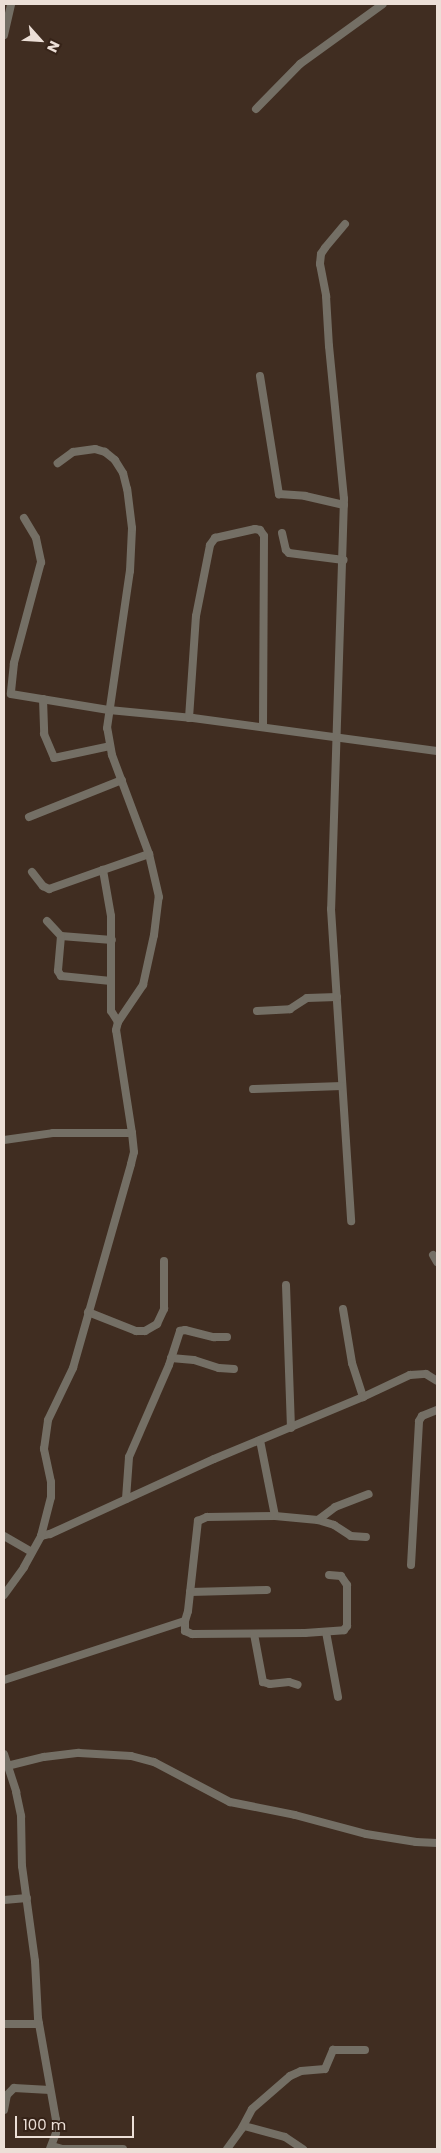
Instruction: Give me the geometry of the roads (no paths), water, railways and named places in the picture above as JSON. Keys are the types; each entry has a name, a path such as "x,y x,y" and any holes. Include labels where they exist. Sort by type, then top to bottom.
{"street":[{"path":"4,36 11,4"},
{"path":"256,109 300,64 383,4"},
{"path":"345,224 321,254 320,264 327,306 344,505 338,736 331,838 331,909 351,1221"},
{"path":"260,376 278,494 305,496 344,505"},
{"path":"4,1595 41,1536 51,1497 51,1482 44,1449 45,1435 52,1413 73,1368 132,1164 134,1152 132,1133 116,1030 118,1022 143,985 154,934 159,897 149,854 110,746 107,728 130,571 132,528 127,489 123,473 115,460 105,452 95,449 73,452 58,464"},
{"path":"24,518 36,538 41,562 14,663 11,694 109,710 338,736 437,751"},
{"path":"189,718 196,616 210,545 216,538 255,529 260,530 264,536 263,727"},
{"path":"282,533 286,550 289,553 344,560"},
{"path":"43,700 44,734 54,758 110,746"},
{"path":"29,817 122,780"},
{"path":"32,872 43,886 49,889 149,854"},
{"path":"103,870 111,916 111,1011 118,1022"},
{"path":"47,921 61,936 112,940"},
{"path":"61,936 58,971 61,976 111,981"},
{"path":"258,1011 290,1009 307,998 336,997"},
{"path":"252,1088 342,1086"},
{"path":"4,1140 53,1133 132,1133"},
{"path":"88,1312 136,1331 145,1331 157,1324 161,1320 164,1309 164,1261"},
{"path":"286,1285 291,1428"},
{"path":"342,1309 352,1363 363,1397"},
{"path":"126,1499 129,1457 171,1358 179,1334 183,1330 214,1337 227,1337"},
{"path":"171,1358 194,1360 220,1368 234,1369"},
{"path":"41,1536 50,1534 410,1375 426,1374 437,1381"},
{"path":"411,1566 419,1421 422,1416 437,1410"},
{"path":"260,1440 275,1516"},
{"path":"318,1520 335,1507 369,1494"},
{"path":"329,1575 342,1576 345,1579 347,1626 341,1631 189,1634 185,1631 198,1521 207,1517 275,1516 318,1520 334,1526 351,1536 366,1537"},
{"path":"4,1536 32,1552"},
{"path":"190,1592 267,1590"},
{"path":"4,1680 185,1621"},
{"path":"326,1632 338,1697"},
{"path":"254,1634 263,1682 270,1684 289,1682 298,1685"},
{"path":"7,1766 44,1757 79,1753 131,1756 154,1762 230,1802 295,1815 366,1834 416,1842 437,1843"},
{"path":"4,1754 16,1792 21,1816 22,1866 27,1898 39,2024 56,2133 51,2148 123,2149"},
{"path":"4,1900 27,1898"},
{"path":"4,2024 39,2024"},
{"path":"227,2149 244,2126 257,2103 295,2073 324,2069 334,2050 365,2050"},
{"path":"4,2110 7,2095 14,2088 50,2090"},
{"path":"244,2126 270,2135 285,2137 303,2149"}]}
